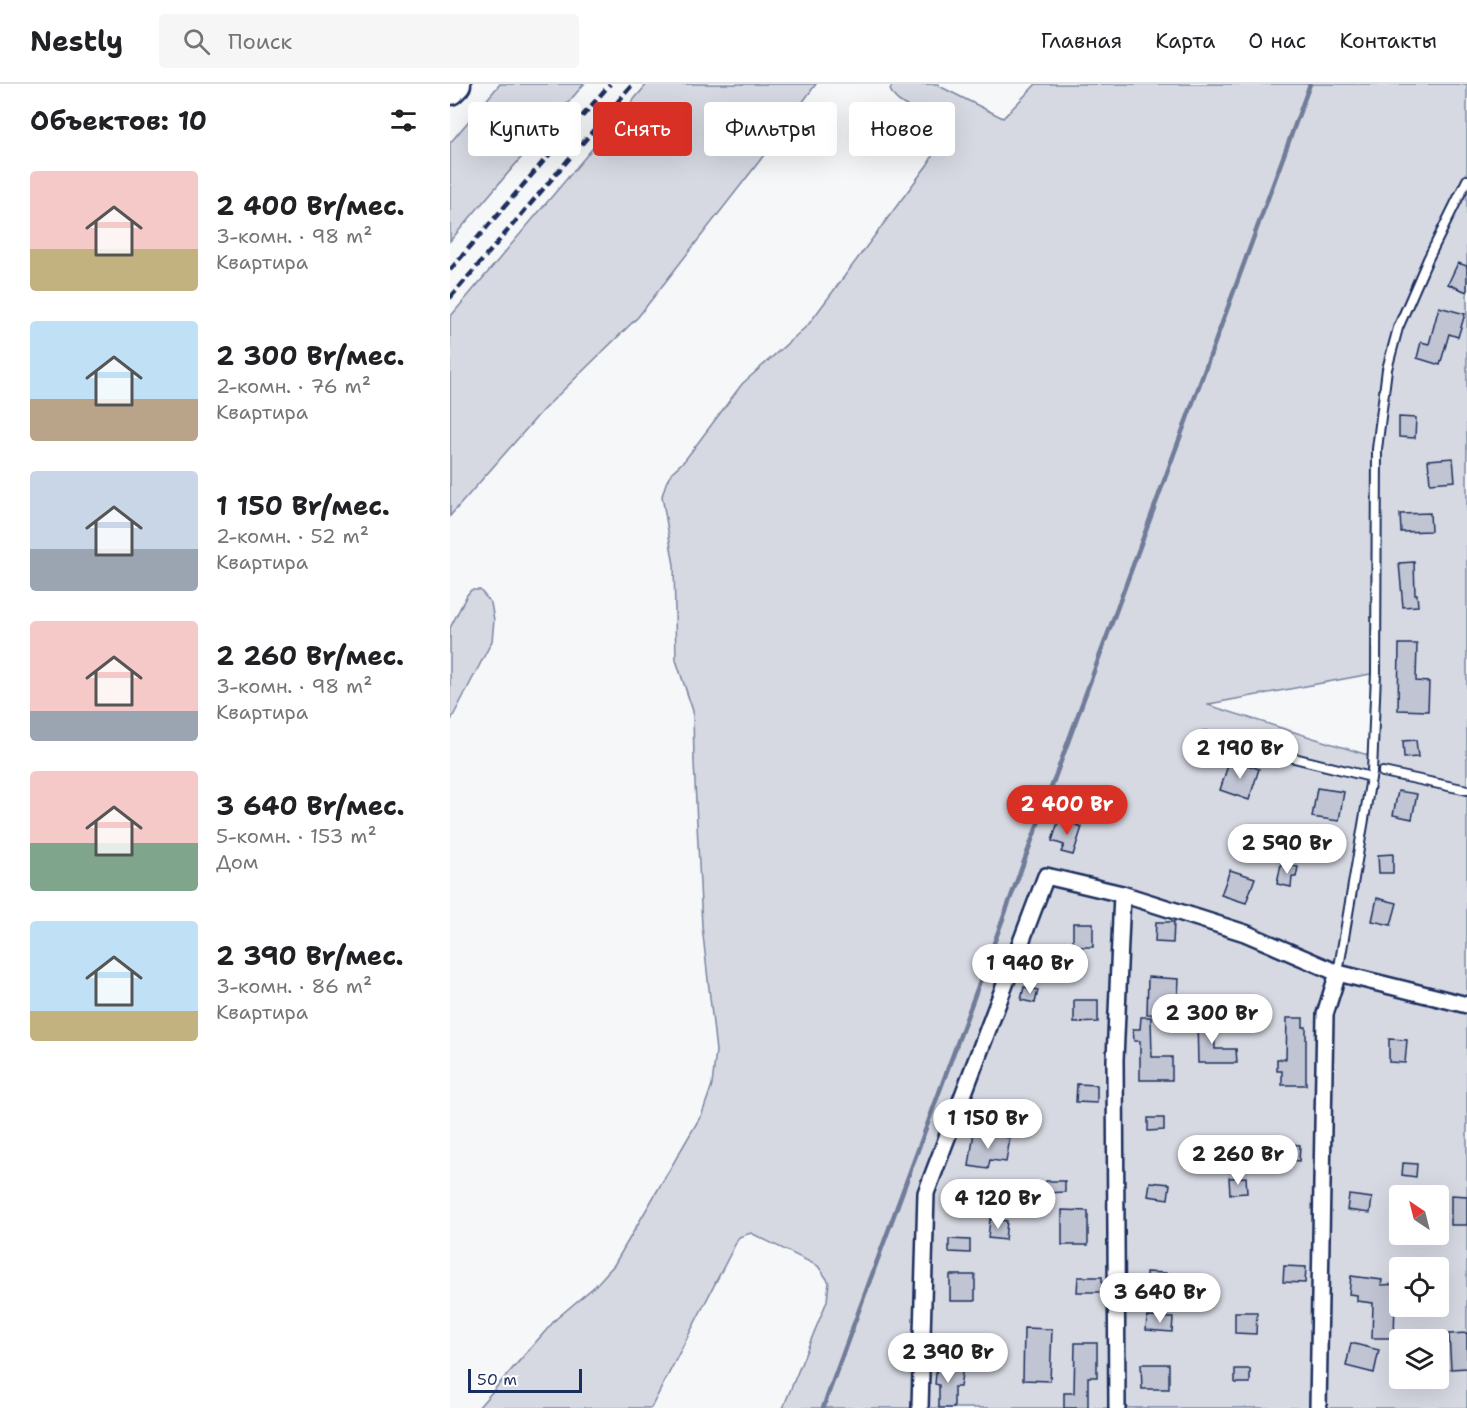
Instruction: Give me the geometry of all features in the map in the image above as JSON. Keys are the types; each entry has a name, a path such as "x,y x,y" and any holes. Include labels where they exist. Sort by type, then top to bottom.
{"highway":[{"path":"450,90 456,84"}],"street":[{"path":"920,1408 926,1193 1046,876 1122,894 1245,933 1338,973 1467,1005"},
{"path":"1117,1408 1115,1060 1122,894"},
{"path":"1318,1408 1325,1014 1338,973"}],"lane":[{"path":"1338,973 1371,777 1376,673 1377,449 1387,369 1398,328 1428,259 1467,180"},
{"path":"1205,736 1371,777"},
{"path":"1383,772 1467,790"}],"shaded area":[{"path":"500,84 584,84 569,102 485,102"},
{"path":"647,84 816,84 803,102 704,102 704,156 763,156 638,317 543,410 450,516 450,317 593,148 593,156 692,156 692,102 632,102"},
{"path":"893,84 939,84 1003,118 1036,84 1467,84 1467,1408 783,1408 827,1301 829,1282 818,1266 751,1233 739,1237 651,1408 478,1408 556,1319 595,1286 614,1265 702,1114 712,1085 716,1051 702,926 693,711 676,660 674,565 662,496 672,472 685,460 742,384 808,325 932,156 955,156 955,102 901,102 890,89","holes":["1376,673 1377,758 1208,705 1209,704"]},
{"path":"468,122 468,156 523,156 450,241 450,143"},
{"path":"471,590 480,590 491,603 494,620 492,641 450,722 450,628"}],"building":[{"path":"1458,263 1467,266 1467,292 1448,284"},
{"path":"1439,307 1465,314 1458,337 1449,334 1440,365 1417,358 1421,342 1429,344"},
{"path":"1399,417 1416,418 1415,438 1399,437"},
{"path":"1453,458 1455,481 1430,483 1428,460"},
{"path":"1430,513 1431,531 1401,532 1400,514"},
{"path":"1414,562 1415,594 1417,594 1418,606 1403,607 1399,563"},
{"path":"1399,644 1417,644 1416,681 1429,682 1428,711 1398,710"},
{"path":"1416,740 1418,757 1404,758 1403,741"},
{"path":"1230,759 1259,769 1249,800 1220,790"},
{"path":"1317,788 1344,792 1339,821 1312,817"},
{"path":"1398,791 1417,794 1412,819 1393,815"},
{"path":"1059,819 1082,827 1073,855 1061,852 1064,845 1052,841"},
{"path":"1393,854 1393,873 1379,873 1378,855"},
{"path":"1281,864 1298,867 1296,877 1292,877 1291,887 1277,884"},
{"path":"1230,870 1255,878 1246,903 1221,895"},
{"path":"1377,898 1397,903 1391,925 1372,921"},
{"path":"1156,922 1174,922 1173,943 1155,942"},
{"path":"1073,923 1093,923 1093,947 1073,947"},
{"path":"1148,977 1179,979 1178,996 1183,996 1183,1015 1147,1014"},
{"path":"1024,987 1038,990 1035,1003 1021,1000"},
{"path":"1074,1000 1098,1000 1098,1022 1074,1023"},
{"path":"1141,1017 1151,1017 1152,1057 1172,1057 1172,1080 1140,1080 1140,1041 1134,1041 1133,1029 1140,1029"},
{"path":"1287,1018 1303,1018 1303,1027 1306,1027 1306,1085 1282,1085 1282,1071 1277,1071 1277,1059 1286,1059"},
{"path":"1197,1019 1214,1019 1215,1049 1236,1049 1237,1063 1198,1063"},
{"path":"1389,1039 1407,1040 1405,1063 1389,1062"},
{"path":"1077,1084 1097,1085 1097,1103 1076,1102"},
{"path":"1148,1118 1164,1118 1164,1130 1148,1131"},
{"path":"974,1132 1010,1138 1006,1162 990,1160 988,1169 969,1166"},
{"path":"1280,1143 1300,1145 1299,1161 1278,1159"},
{"path":"1403,1163 1417,1164 1416,1177 1402,1175"},
{"path":"1246,1177 1247,1193 1230,1194 1229,1178"},
{"path":"1046,1181 1065,1181 1065,1192 1046,1193"},
{"path":"1150,1182 1170,1184 1168,1199 1148,1196"},
{"path":"1349,1195 1372,1198 1370,1213 1347,1210"},
{"path":"1451,1195 1467,1196 1467,1225 1451,1225"},
{"path":"1062,1210 1088,1211 1088,1245 1062,1245"},
{"path":"990,1219 1007,1221 1005,1240 988,1238"},
{"path":"949,1239 970,1240 970,1253 949,1252"},
{"path":"1284,1266 1306,1267 1305,1283 1283,1282"},
{"path":"1146,1272 1166,1273 1165,1288 1146,1288"},
{"path":"950,1275 975,1275 975,1301 950,1301"},
{"path":"1351,1276 1382,1280 1381,1285 1389,1285 1389,1317 1395,1317 1394,1329 1389,1329 1389,1338 1372,1338 1373,1303 1357,1301 1357,1295 1349,1294"},
{"path":"1078,1277 1102,1277 1102,1292 1077,1292"},
{"path":"1235,1312 1257,1312 1256,1334 1235,1333"},
{"path":"1147,1317 1173,1318 1172,1332 1146,1330"},
{"path":"1024,1328 1052,1329 1050,1381 1023,1380"},
{"path":"1467,1333 1467,1368 1451,1369 1449,1334"},
{"path":"1075,1343 1097,1343 1097,1377 1088,1377 1088,1408 1064,1408 1064,1393 1074,1393"},
{"path":"1351,1343 1379,1350 1374,1373 1346,1366"},
{"path":"937,1364 963,1367 960,1387 954,1387 954,1408 939,1408 939,1385 935,1384"},
{"path":"1141,1364 1169,1364 1169,1389 1142,1389"},
{"path":"1235,1369 1250,1369 1250,1383 1235,1383"}],"waterway":[{"path":"823,1408 1310,84"}],"railway":[{"path":"450,270 610,84"},
{"path":"450,298 633,84"}]}
